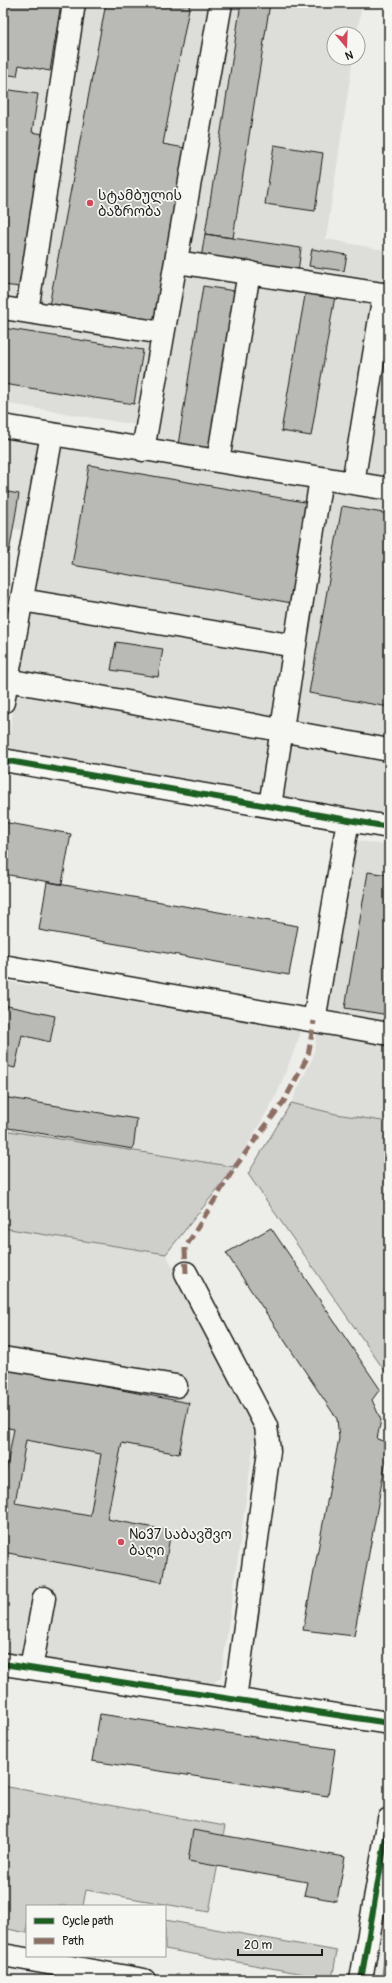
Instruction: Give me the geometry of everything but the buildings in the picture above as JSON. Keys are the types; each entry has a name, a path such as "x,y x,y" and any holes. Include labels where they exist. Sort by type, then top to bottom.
{"street":[{"path":"27,311 74,3"},
{"path":"143,450 221,3"},
{"path":"177,262 386,294 352,483"},
{"path":"218,461 249,272"},
{"path":"3,308 163,333"},
{"path":"3,426 389,489"},
{"path":"3,702 52,434"},
{"path":"270,806 321,478"},
{"path":"22,600 295,646"},
{"path":"7,680 389,750"},
{"path":"3,760 389,827"},
{"path":"314,1021 348,820"},
{"path":"3,966 389,1034"},
{"path":"186,1273 266,1426 269,1451 235,1699"},
{"path":"3,1358 176,1386"},
{"path":"31,1668 44,1598"},
{"path":"3,1664 389,1722"},
{"path":"361,1980 389,1820"},
{"path":"3,1955 144,1980"}],"shaded area":[{"name":"სტამბულის ბაზრობა","path":"3,3 208,3 142,426 3,403"},
{"path":"219,3 362,3 358,26 326,26 326,66 352,66 326,239 389,251 389,487 146,444"},
{"path":"3,433 389,498 389,819 6,754 43,533 3,527"},
{"path":"354,840 389,846 389,1026 323,1015"},
{"path":"3,981 302,1030 277,1094 235,1167 3,1130"},
{"path":"317,1032 389,1045 389,1122 336,1114 291,1103 313,1057"},
{"path":"291,1103 336,1114 389,1122 389,1377 248,1174"},
{"path":"3,1130 235,1167 166,1254 3,1228"},
{"name":"№37 საბავშვო ბაღი","path":"3,1228 166,1254 256,1428 221,1677 212,1684 3,1656"},
{"path":"3,1786 225,1826 209,1912 86,1890 83,1905 26,1905 26,1933 3,1928 5,1876 3,1876"},
{"path":"166,1920 337,1951 332,1979 166,1949"},
{"path":"389,1934 389,1980 381,1980"}],"marked path":[{"path":"186,1273 185,1248 235,1167 284,1101 308,1056 314,1021"}],"cycle path":[{"path":"3,760 389,827"},
{"path":"3,1664 389,1723"},
{"path":"361,1980 389,1819"}],"place":[{"name":"სტამბულის ბაზრობა","path":"90,203"},
{"name":"№37 საბავშვო ბაღი","path":"121,1542"}]}
